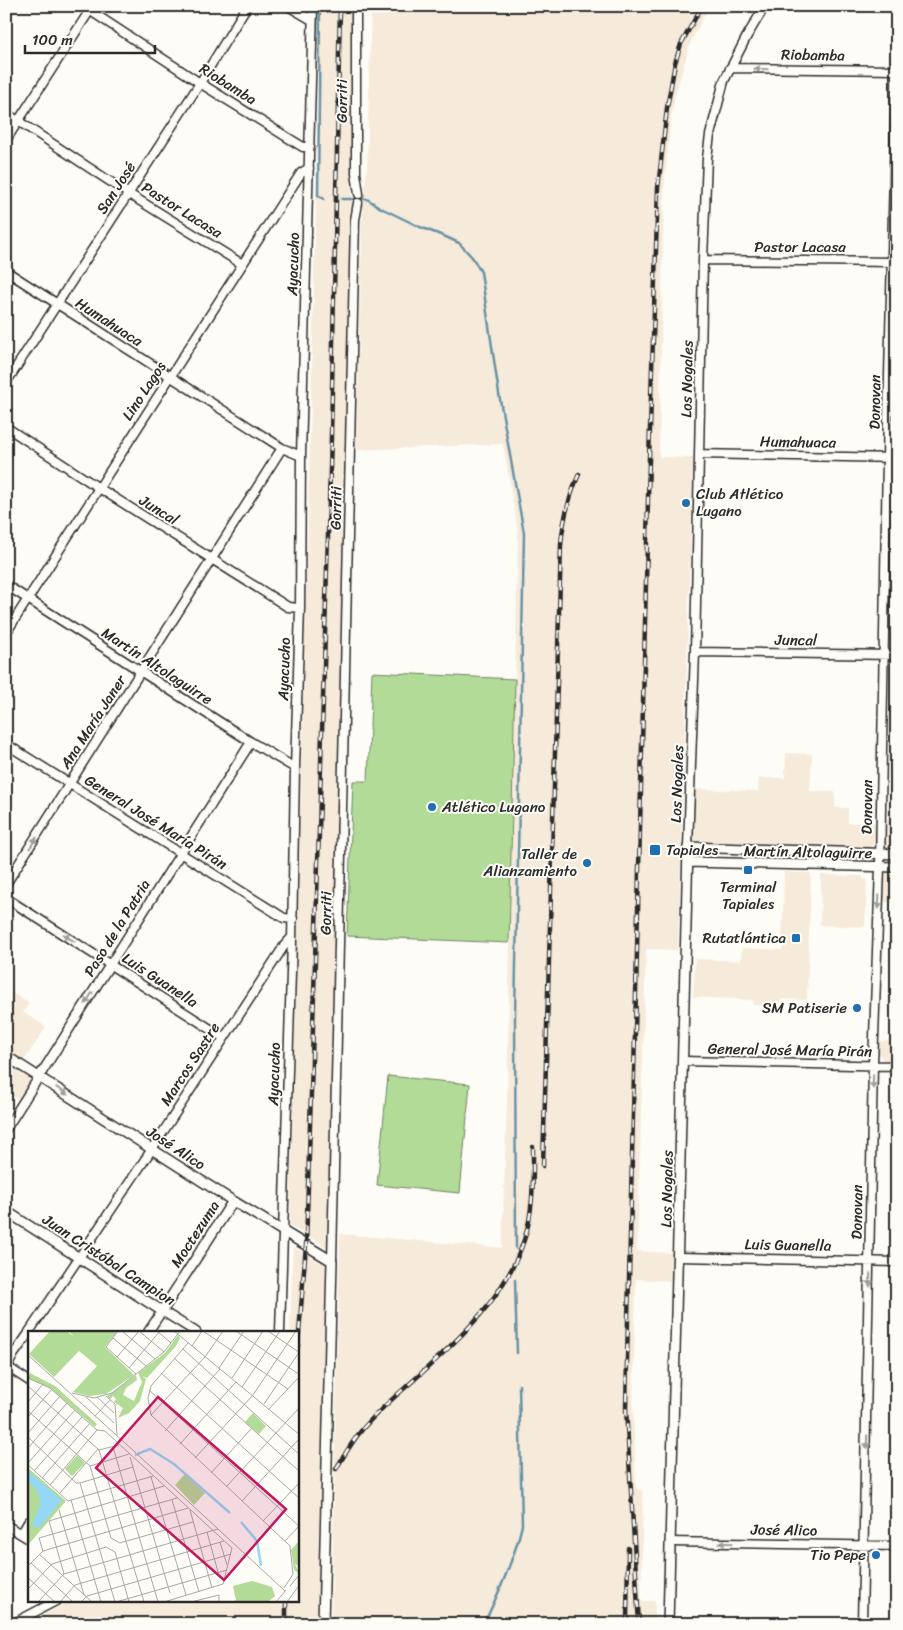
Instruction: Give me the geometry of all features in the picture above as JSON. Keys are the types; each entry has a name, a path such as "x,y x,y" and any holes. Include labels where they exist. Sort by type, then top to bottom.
{"street":[{"name":"San José","path":"6,383 200,83 247,6"},
{"path":"288,6 312,20"},
{"name":"Ayacucho","path":"280,1331 292,937 300,608 301,456 313,6"},
{"name":"Gorriti","path":"323,1624 355,220 358,199 356,173 356,6"},
{"name":"Los Nogales","path":"668,1624 707,158 716,105 724,81 765,6"},
{"name":"Riobamba","path":"88,8 200,83 303,147 310,147"},
{"path":"6,140 88,8"},
{"name":"Donovan","path":"862,1624 873,1065 880,866 887,458 894,262 897,50"},
{"name":"Riobamba","path":"730,68 896,70"},
{"name":"Pastor Lacasa","path":"6,113 129,194 242,264"},
{"name":"Lino Lagos","path":"6,633 301,173 309,168"},
{"name":"Pastor Lacasa","path":"703,260 894,262"},
{"name":"Humahuaca","path":"6,271 282,448 301,456"},
{"name":"Juncal","path":"6,427 288,607 300,608"},
{"name":"Ana María Janer","path":"6,884 142,672 282,448"},
{"name":"Humahuaca","path":"699,454 897,458"},
{"name":"Martín Altolaguirre","path":"6,585 251,742 295,768"},
{"name":"Juncal","path":"695,652 897,655"},
{"name":"Paso de la Patria","path":"6,1129 251,742"},
{"name":"General José María Pirán","path":"6,744 284,918 292,919"},
{"name":"Martín Altolaguirre","path":"688,847 897,854"},
{"name":"Martín Altolaguirre","path":"688,862 780,866 897,867"},
{"name":"Luis Guanella","path":"6,898 223,1037"},
{"name":"Marcos Sastre","path":"30,1331 80,1259 223,1037 292,937"},
{"name":"José Alico","path":"6,1056 233,1201 332,1261"},
{"name":"General José María Pirán","path":"683,1061 897,1066"},
{"name":"Moctezuma","path":"149,1331 233,1201"},
{"name":"Juan Cristóbal Campion","path":"6,1211 194,1331"},
{"name":"Luis Guanella","path":"679,1257 897,1262"},
{"name":"Marcos Sastre","path":"7,1367 28,1335"},
{"path":"7,1367 28,1379"},
{"path":"21,1534 28,1523"},
{"path":"6,1525 28,1538"},
{"name":"José Alico","path":"670,1542 897,1546"},
{"path":"12,1624 54,1602"}],"shaded area":[{"path":"321,6 357,6 328,1248 290,1226"},
{"path":"371,6 709,6 691,41 676,92 671,117 664,188 659,457 693,458 678,950 646,949 637,1251 672,1253 671,1281 636,1279 633,1407 636,1488 643,1492 641,1601 655,1601 654,1624 331,1624 340,1234 502,1248 507,1099 518,530 503,444 356,450 362,226 367,166"},
{"path":"786,753 812,754 810,791 835,792 835,808 848,808 848,823 875,823 875,840 872,846 867,848 698,844 692,841 692,789 758,791 759,778 785,778"},
{"path":"882,820 897,820 897,849 888,849 883,846"},
{"path":"888,871 897,871 897,902 883,902 884,875"},
{"name":"Rutatlántica","path":"784,872 811,873 807,1000 781,999 780,1006 753,1005 753,1000 693,997 695,959 741,961 742,948 782,950"},
{"path":"821,875 863,876 863,879 867,879 865,927 820,925"},
{"path":"9,991 29,1003 23,1012 46,1027 23,1062 6,1051 6,996"},
{"path":"878,1041 897,1041 897,1061 882,1059 878,1052"},
{"path":"6,1061 31,1079 19,1100 6,1092"},
{"path":"293,1247 326,1265 317,1624 26,1624 68,1602 299,1602 299,1331 290,1331"}],"green space":[{"name":"Atlético Lugano","path":"372,672 515,679 509,943 347,936 353,781 368,781"},
{"path":"388,1076 470,1084 460,1193 377,1185"}],"waterway":[{"path":"320,6 318,195 324,199"},
{"path":"342,199 367,199 420,227 459,243 472,257 481,272 499,394 524,533 515,1017 516,1249"},
{"path":"515,1280 517,1353"},
{"path":"484,1624 511,1562 522,1525 519,1385"}],"railway":[{"path":"299,1333 306,1245 310,1125 331,437 340,6"},
{"path":"639,1624 626,1409 649,459 658,188 667,108 675,63 681,44 702,6"},
{"path":"543,1166 561,545 567,509 579,474"},
{"path":"336,1469 354,1440 367,1424 464,1333 493,1299 505,1281 516,1261 530,1217 533,1147"},
{"path":"627,1624 628,1548"},
{"path":"286,1602 286,1624"}],"place":[{"name":"Club Atlético Lugano","path":"686,503"},
{"name":"Atlético Lugano","path":"432,807"},
{"name":"Tapiales","path":"655,850"},
{"name":"Taller de Alianzamiento","path":"587,863"},
{"name":"Terminal Tapiales","path":"748,870"},
{"name":"Rutatlántica","path":"796,938"},
{"name":"SM Patiserie","path":"857,1008"},
{"name":"Tio Pepe","path":"876,1555"}]}
